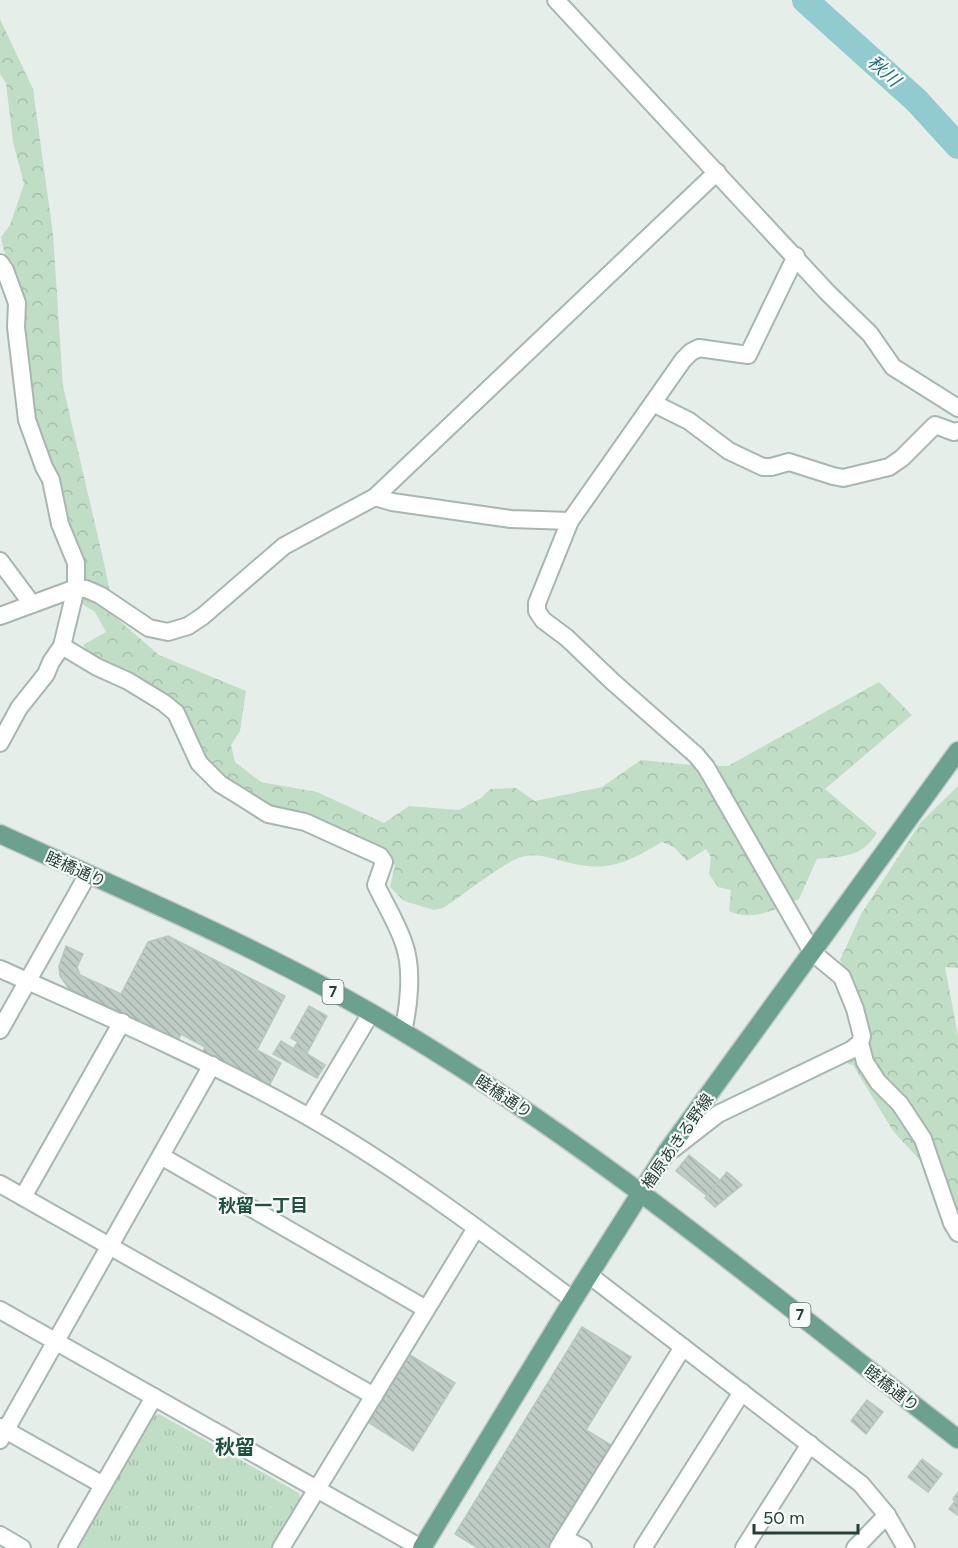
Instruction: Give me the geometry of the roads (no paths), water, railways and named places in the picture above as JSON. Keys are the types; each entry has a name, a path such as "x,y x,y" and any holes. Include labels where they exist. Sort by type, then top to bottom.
{"main road":[{"name":"楢原あきる野線","path":"422,1548 588,1275 666,1153 958,751"},
{"name":"睦橋通り","path":"0,834 243,945 403,1032 517,1104 640,1193 958,1439"}],"street":[{"path":"556,0 827,292 870,334 893,367 958,408"},
{"path":"0,616 76,588 86,589 100,595 149,628 168,632 188,626 203,616 284,546 375,497 717,172"},
{"path":"796,256 748,356 699,348 691,352 653,403 570,521 537,603 537,610 543,620 567,638 696,755 706,767 812,952 842,977 855,1009 862,1036 860,1043 865,1062 878,1082 900,1104 923,1138 952,1223 958,1233"},
{"path":"0,263 5,270 16,303 16,327 27,420 51,480 60,524 76,563 76,588 62,646 46,674 19,708 0,744"},
{"path":"653,403 689,421 729,450 763,467 789,462 843,478 889,467 935,425 954,432 958,431"},
{"path":"375,497 392,502 511,519 570,521"},
{"path":"0,561 32,604"},
{"path":"62,646 97,667 128,681 176,713 199,764 220,784 268,814 305,822 380,856 384,862 376,885 405,945 408,1009 403,1032"},
{"path":"0,1030 88,874"},
{"path":"0,969 122,1022 212,1065 309,1117 422,1189 573,1300"},
{"path":"309,1117 371,1013"},
{"path":"23,1197 122,1022"},
{"path":"666,1153 718,1114 851,1050 860,1043"},
{"path":"103,1485 2,1432 212,1065"},
{"path":"161,1156 426,1309"},
{"path":"0,1184 374,1396"},
{"path":"281,1548 476,1228"},
{"path":"588,1275 861,1484 887,1515 906,1548"},
{"path":"0,1310 422,1548"},
{"path":"583,1548 561,1543 683,1347"},
{"path":"643,1548 742,1392"},
{"path":"67,1548 154,1397"},
{"path":"744,1548 810,1444"},
{"path":"855,1548 887,1515"},
{"path":"0,1535 22,1548"}],"waterway":[{"name":"秋川","path":"805,0 917,101 958,146"}],"district":[{"name":"秋留一丁目","path":"263,1206"},
{"name":"秋留","path":"235,1447"}]}
